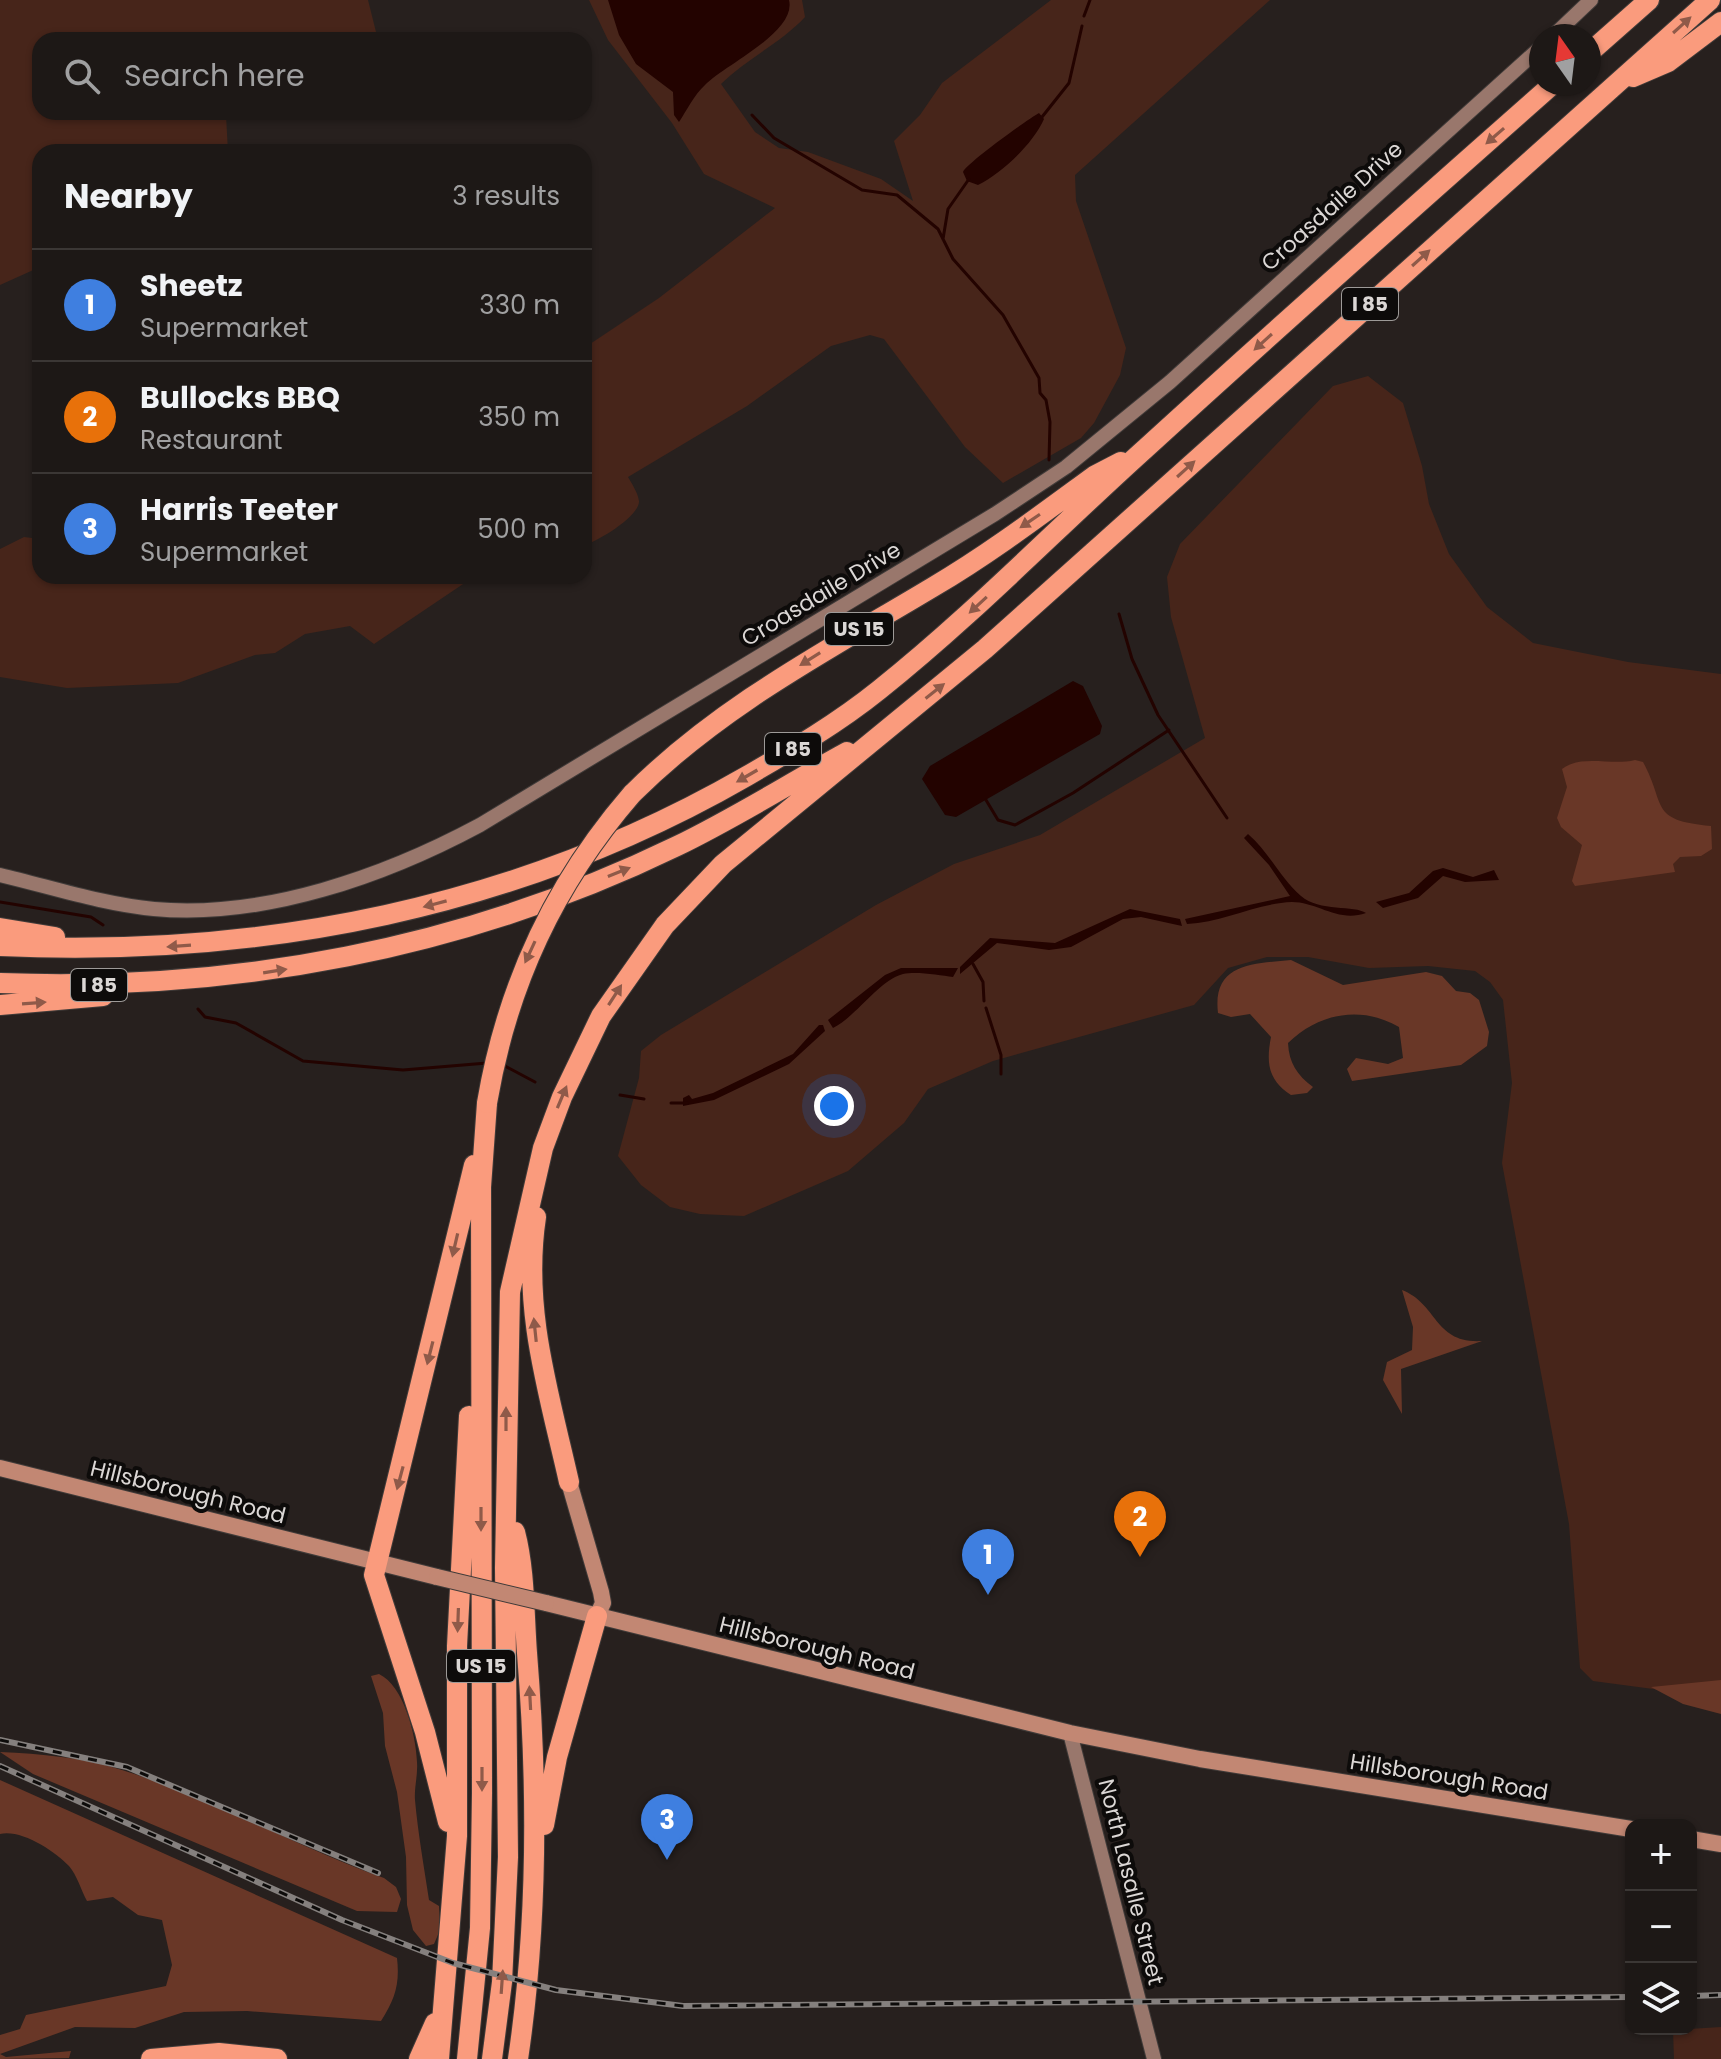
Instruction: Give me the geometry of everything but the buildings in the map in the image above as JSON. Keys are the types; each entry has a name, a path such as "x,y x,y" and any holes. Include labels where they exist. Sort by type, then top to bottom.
{"highway":[{"path":"1616,29 1631,0"},
{"path":"1601,42 1649,0"},
{"name":"I 85","path":"0,983 81,985 198,980 345,959 418,941 520,910 676,847 873,738 985,649 1710,0"},
{"path":"1612,88 1668,62 1721,22"},
{"name":"I 85","path":"0,946 105,949 223,943 372,920 525,878 672,817 768,764 877,692 954,627 1142,451 1540,96"},
{"name":"US 15","path":"467,2059 480,1898 483,1132 501,1030 531,950 580,859 632,794 699,734 750,697 936,586 1094,476 1142,451"},
{"name":"US 15","path":"492,2059 501,1997 508,1857 506,1497 510,1292 537,1169 553,1119 586,1044 657,935 723,864 822,786 873,738"},
{"path":"0,928 105,949"},
{"path":"0,1005 69,1001 198,980"},
{"path":"454,1874 444,1799 375,1584 377,1562 483,1132"},
{"path":"537,1169 532,1267 536,1340 569,1482"},
{"path":"439,2059 454,1874 459,1574 481,1273"},
{"path":"506,1497 518,1544 521,1574 537,1867"},
{"path":"518,2059 526,2018 537,1867 557,1757 597,1616"},
{"path":"419,2059 432,2035 447,1975"},
{"path":"526,2018 531,2059"},
{"path":"151,2059 219,2053 277,2059"}],"main road":[{"name":"Hillsborough Road","path":"0,1468 1070,1733 1213,1761 1625,1828"},
{"path":"569,1482 601,1592 603,1603 597,1616"},
{"path":"1697,1840 1721,1844"}],"street":[{"path":"1566,24 1591,0"},
{"name":"Croasdaile Drive","path":"0,875 133,906 202,910 268,900 330,885 400,862 470,831 920,560 1066,467 1170,382 1529,58"},
{"name":"North Lasalle Street","path":"1070,1733 1154,2059"}],"shaded area":[{"path":"0,0 368,0 376,32 32,32 32,120 226,120 228,144 32,144 32,271 0,285"},
{"path":"589,0 802,0 805,17 721,84 755,132 779,148 808,152 881,179 913,201 894,141 920,115 942,83 1051,0 1270,0 1075,175 1076,201 1126,348 1120,375 1094,423 1081,438 1003,483 965,447 884,339 870,335 831,346 747,406 628,477 639,501 637,507 617,528 592,542 592,343 659,298 775,208 704,174 672,123 608,40"},
{"path":"608,0 789,0 789,12 782,24 758,47 705,85 679,122 674,115 673,92 636,64 619,35"},
{"path":"1039,113 1044,119 1039,129 1016,157 978,185 967,181 963,172 967,167"},
{"path":"1368,376 1403,403 1422,466 1429,504 1449,554 1487,607 1533,643 1628,662 1721,674 1721,1698 1593,1681 1580,1668 1569,1524 1502,1163 1512,1083 1503,1000 1490,982 1475,971 1428,966 1369,968 1308,957 1267,957 1228,968 1194,1005 993,1061 928,1089 904,1123 848,1171 744,1216 700,1214 670,1207 641,1185 618,1156 639,1078 641,1051 661,1035 876,905 954,864 1040,835 1205,738 1171,617 1167,577 1180,544 1333,386"},
{"path":"24,537 32,538 32,584 463,584 374,644 350,626 305,634 275,653 255,655 178,683 67,688 0,677 0,549"},
{"path":"1073,681 1083,686 1102,726 1100,734 956,817 945,815 922,779 930,766"},
{"path":"1578,762 1643,762 1658,800 1668,815 1677,820 1711,826 1712,849 1701,856 1680,857 1673,864 1675,872 1575,886 1572,881 1582,845 1561,827 1557,818 1567,787 1562,769"},
{"path":"1248,834 1301,896 1317,904 1366,913 1346,916 1292,902 1187,924 1185,919 1290,896 1269,865 1244,838"},
{"path":"1443,868 1473,877 1494,870 1499,880 1465,882 1443,876 1418,898 1383,908 1376,902 1409,893 1433,871"},
{"path":"1130,909 1180,919 1182,926 1141,917 1123,919 1071,947 1049,950 997,943 960,974 960,967 990,938 1055,943"},
{"path":"1291,960 1343,985 1426,972 1442,976 1456,991 1470,993 1479,1000 1489,1032 1487,1046 1461,1065 1352,1081 1347,1069 1356,1058 1388,1064 1403,1058 1399,1027 1385,1020 1355,1014 1327,1019 1288,1043 1295,1068 1313,1087 1307,1093 1291,1095 1277,1083 1270,1070 1271,1037 1250,1014 1231,1017 1218,1013 1218,997 1228,975 1238,969"},
{"path":"901,968 958,968 953,977 914,973 894,978 833,1028 828,1020 885,975"},
{"path":"819,1025 823,1025 825,1031 789,1064 714,1100 683,1106 683,1098 689,1095 692,1099 713,1093 793,1054"},
{"path":"1402,1290 1414,1296 1454,1336 1482,1341 1401,1369 1402,1414 1383,1380 1387,1362 1412,1350 1413,1327"},
{"path":"379,1674 388,1680 402,1700 414,1739 417,1767 415,1800 421,1850 429,1900 439,1906 440,1930 434,1944 426,1946 413,1930 407,1905 406,1857 397,1792 385,1746 383,1713 371,1676"},
{"path":"1721,1680 1721,1714 1683,1704 1651,1687"},
{"path":"0,1752 92,1762 188,1794 384,1878 396,1887 401,1899 397,1912 357,1911 33,1774"},
{"path":"0,1780 397,1958 395,1991 381,2021 247,2011 184,2012 135,2028 75,2027 0,2054 0,2035 20,2029 26,2015 166,1986 172,1965 162,1920 138,1915 113,1897 87,1901 77,1878 63,1860 37,1842 18,1835 0,1834"},
{"path":"1721,2027 1721,2059 1674,2059 1673,2035 1697,2035 1697,2028"},
{"path":"71,2051 69,2058 0,2059 0,2054 6,2057"}],"waterway":[{"path":"1084,16 1090,0"},
{"path":"1042,117 1069,83 1082,26"},
{"path":"752,115 774,138 862,190 897,195 938,229 953,259 1003,315 1039,378 1040,393 1046,400 1050,422 1049,460"},
{"path":"943,239 948,209 969,179"},
{"path":"1119,614 1132,659 1158,715 1227,818"},
{"path":"986,800 998,820 1015,825 1073,793 1169,730"},
{"path":"0,902 91,917 103,925"},
{"path":"973,964 983,982 984,1001"},
{"path":"986,1008 1001,1055 1001,1074"},
{"path":"198,1009 205,1017 236,1023 303,1061 403,1070 487,1063"},
{"path":"503,1065 535,1082"},
{"path":"620,1095 644,1099"},
{"path":"671,1103 687,1103"}],"railway":[{"path":"0,1740 127,1767 378,1873"},
{"path":"0,1766 342,1920 453,1963 556,1990 683,2006 1625,1997"},
{"path":"1697,1996 1721,1995"}],"place":[{"name":"Bullocks BBQ","path":"1140,1557"},
{"name":"Sheetz","path":"988,1595"},
{"name":"Harris Teeter","path":"667,1860"}]}
